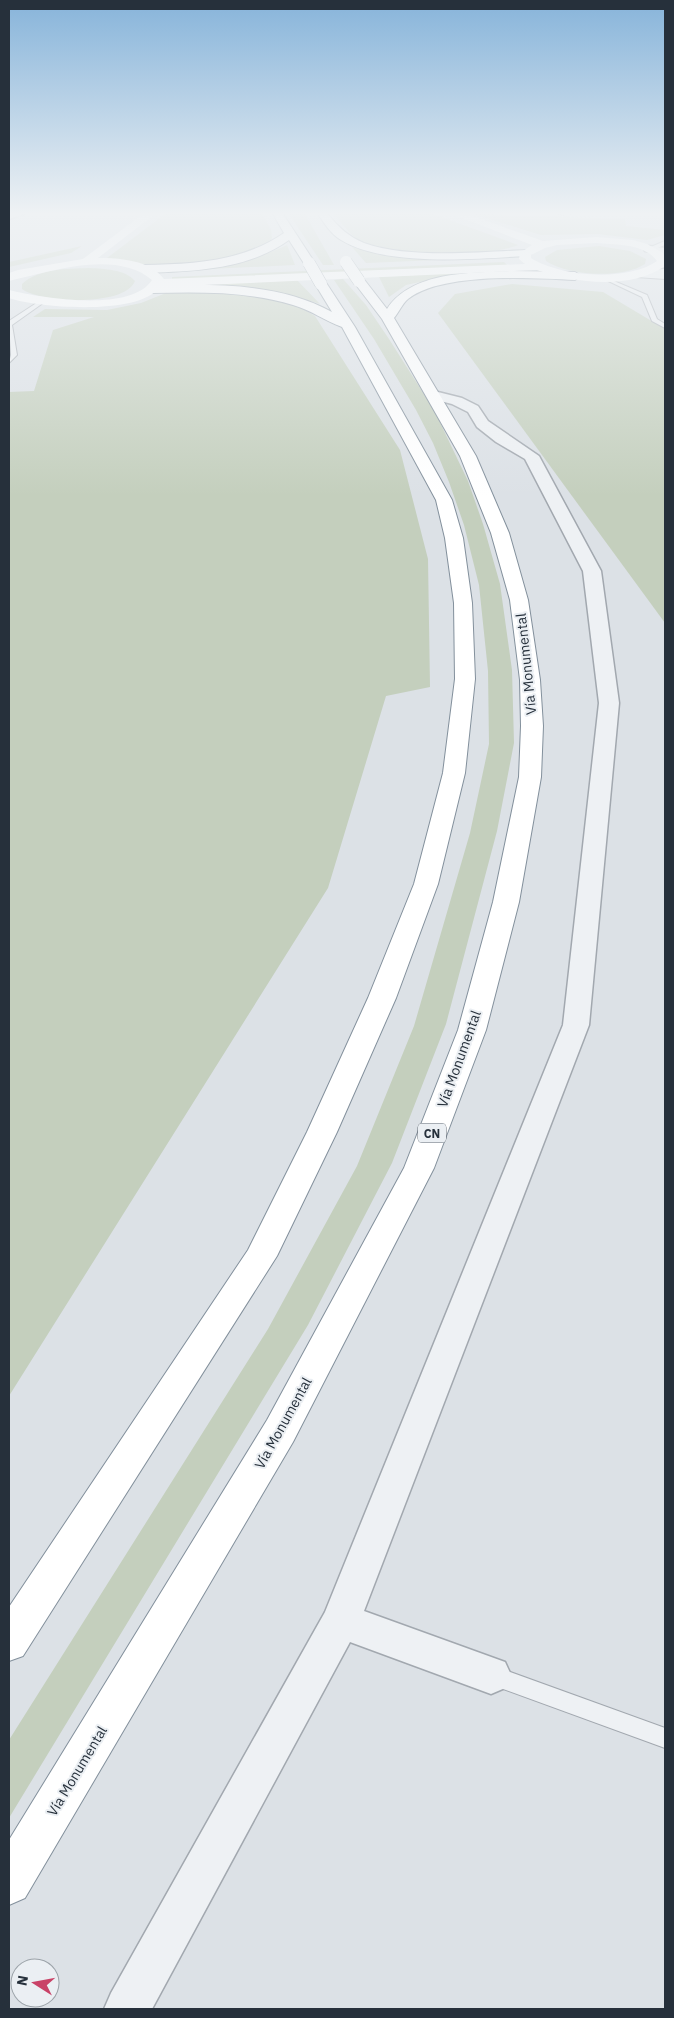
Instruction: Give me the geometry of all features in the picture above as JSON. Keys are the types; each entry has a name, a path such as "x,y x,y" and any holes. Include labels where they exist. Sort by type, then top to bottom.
{"main road":[{"path":"313,308 348,327"},
{"path":"9,1642 261,1256 322,1132 382,998 426,884 454,773 464,679 463,603 454,538 444,500 336,308"},
{"name":"Vía Monumental","path":"9,1882 280,1431 419,1168 472,1030 506,902 530,777 532,726 530,680 519,600 500,533 468,456 434,395 380,308"},
{"path":"388,318 396,308"}],"street":[{"path":"127,2009 341,1621 576,1025 609,703 592,571 531,456 482,424 473,409 457,401 434,395"},
{"path":"341,1621 491,1675"}],"lane":[{"path":"9,361 14,355 9,325 33,308"},
{"path":"649,308 654,320 665,326"},
{"path":"491,1675 665,1738"}],"green space":[{"path":"116,308 300,308 315,316 400,450 428,559 430,687 386,696 328,888 9,1396 9,392 34,391 53,330 94,317 33,317 45,309 107,310"},
{"path":"353,308 368,308 434,410 468,481 483,524 500,584 512,670 514,743 497,831 446,1024 392,1163 308,1325 9,1818 9,1740 268,1329 357,1166 414,1026 470,833 489,744 488,671 479,585 464,525 433,443 374,339"},
{"path":"442,308 630,308 665,329 665,623 438,313"}]}
